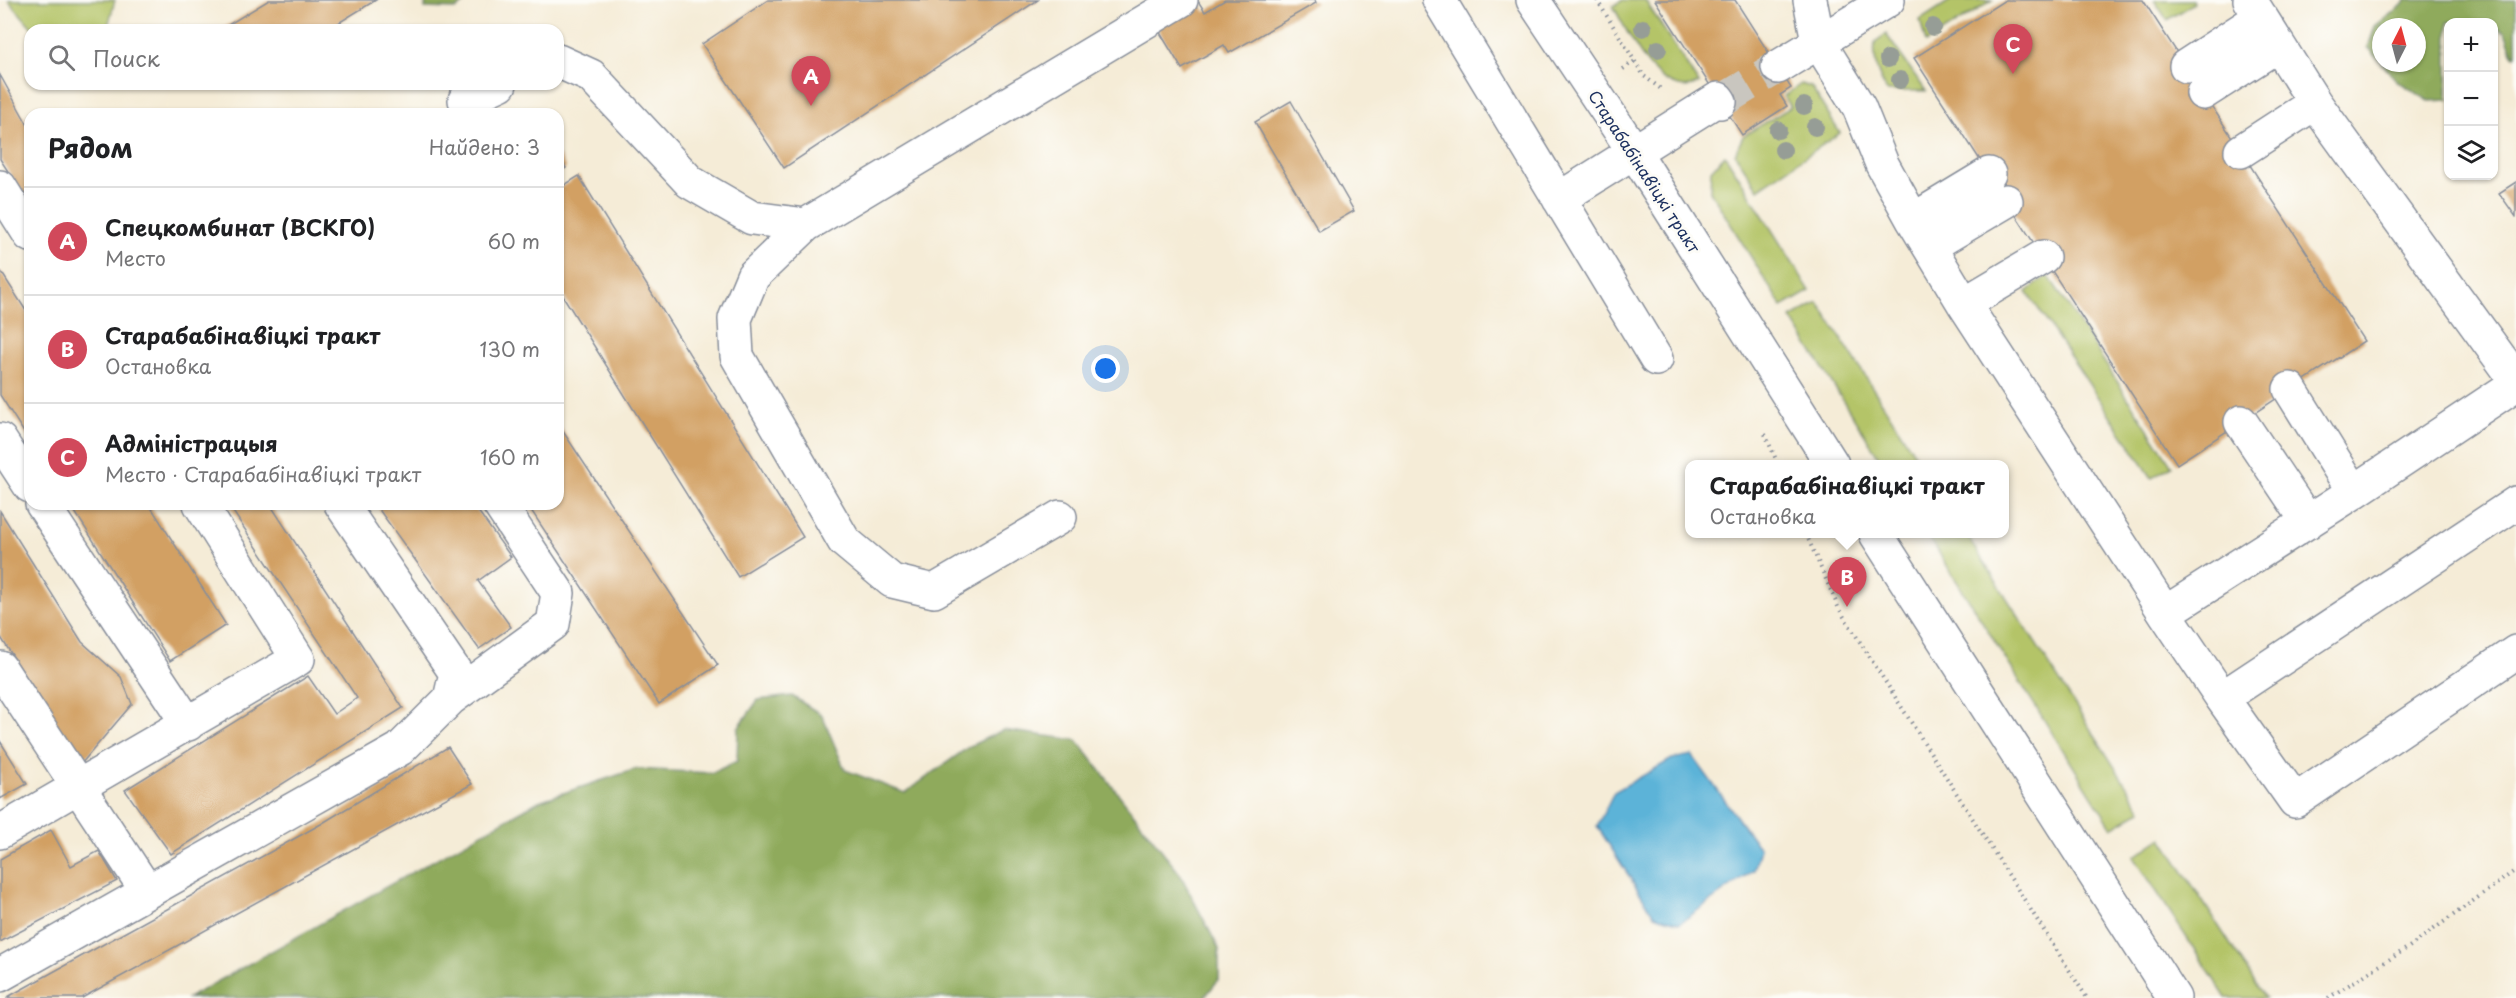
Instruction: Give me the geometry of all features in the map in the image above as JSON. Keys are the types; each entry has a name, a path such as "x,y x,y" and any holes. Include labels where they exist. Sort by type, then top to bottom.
{"street":[{"path":"1060,517 934,591 892,581 844,541 737,356 735,319 753,276 806,225 1181,0"},
{"path":"1439,0 1656,359"},
{"name":"Старабабінавіцкі тракт","path":"1533,0 1635,153 1829,460"},
{"path":"1810,0 1818,41 1858,107 1882,164 1921,233 1964,304 2165,613 2295,801 2516,652"},
{"path":"1778,67 1888,0"},
{"path":"2186,66 2255,9 2315,103 2516,380"},
{"path":"2203,93 2278,45"},
{"path":"564,64 591,76 690,182 752,218 806,225"},
{"path":"465,100 487,90"},
{"path":"1560,199 1719,100"},
{"path":"2241,151 2315,103"},
{"path":"1921,233 1989,174"},
{"path":"0,187 24,225"},
{"path":"1921,233 2006,201"},
{"path":"1964,304 2043,257"},
{"path":"2165,613 2354,492 2516,384"},
{"path":"2290,389 2354,492"},
{"path":"2241,422 2308,522"},
{"path":"0,440 24,477"},
{"path":"2222,698 2516,503"},
{"path":"46,510 188,724"},
{"path":"0,832 298,659 204,510"},
{"path":"345,510 456,673 450,699"},
{"path":"0,975 400,749 450,699 553,624 558,593 503,510"},
{"path":"1879,538 2174,998"},
{"path":"0,668 147,891"}],"path":[{"path":"1597,0 1644,76 1657,87 1676,95 1719,100"},
{"path":"1622,69 1635,61"},
{"path":"1808,538 1839,609 2087,998"},
{"path":"2328,998 2409,947 2516,870"}],"green space":[{"path":"8,0 115,0 109,24 29,24"},
{"path":"426,0 468,0 457,9 425,8"},
{"path":"1623,0 1645,0 1699,84 1684,87 1670,83 1647,62 1613,6"},
{"path":"1951,0 1993,0 1926,43 1920,20"},
{"path":"2154,0 2193,0 2194,3 2167,20"},
{"path":"2406,0 2516,0 2516,56 2513,55 2505,32 2498,28 2498,18 2444,18 2444,100 2429,101 2396,80 2389,72 2426,72 2426,18 2385,18"},
{"path":"1886,34 1926,91 1887,91 1875,61 1875,42"},
{"path":"2372,35 2372,52 2368,47"},
{"path":"1801,84 1811,87 1840,133 1758,189 1735,154 1743,136 1791,107 1784,96"},
{"path":"1725,155 1810,291 1782,307 1710,191 1711,170"},
{"path":"2048,275 2172,466 2152,478 2027,292"},
{"path":"1818,302 1918,460 1880,460 1791,318"},
{"path":"1930,538 1969,538 2142,810 2112,828"},
{"path":"792,696 822,715 845,770 905,793 970,746 1003,730 1077,740 1180,874 1219,949 1219,979 1204,998 188,998 539,801 636,769 712,773 737,761 738,728 758,700"},
{"path":"2162,838 2265,998 2226,998 2134,857"}],"water":[{"path":"1692,755 1760,849 1754,870 1680,923 1654,915 1597,826 1614,792 1672,759"}],"building":[{"path":"269,0 376,0 337,24 230,24"},
{"path":"768,0 1038,0 784,168 702,44"},
{"path":"1225,0 1315,0 1316,3 1229,53 1224,45 1182,69 1156,26 1198,1 1205,12"},
{"path":"1655,0 1735,0 1791,88 1780,95 1787,106 1742,135"},
{"path":"2005,0 2143,0 2364,341 2177,464 1914,58"},
{"path":"0,75 24,118 24,196 0,159"},
{"path":"1291,101 1354,211 1319,231 1255,122"},
{"path":"579,176 803,537 738,577 564,298 564,185"},
{"path":"2516,182 2516,217 2499,193"},
{"path":"0,270 24,308 24,433 0,395"},
{"path":"564,433 718,665 659,704 531,510 564,510"},
{"path":"74,510 153,510 226,625 170,661"},
{"path":"232,510 274,510 403,708 171,854 125,790 308,676 334,714 357,698"},
{"path":"379,510 477,510 511,557 478,581 511,627 479,649"},
{"path":"0,511 82,642 121,677 132,704 81,764 0,636"},
{"path":"0,741 27,784 0,799"},
{"path":"448,747 472,784 82,998 6,998 321,824"},
{"path":"51,830 71,866 99,851 117,881 0,942 0,859"}],"tunnel":[{"path":"1720,102 1778,67"}],"place":[{"name":"Адміністрацыя","path":"2013,74"},
{"name":"Спецкомбинат (ВСКГО)","path":"811,106"},
{"name":"Старабабінавіцкі тракт","path":"1847,607"}]}
